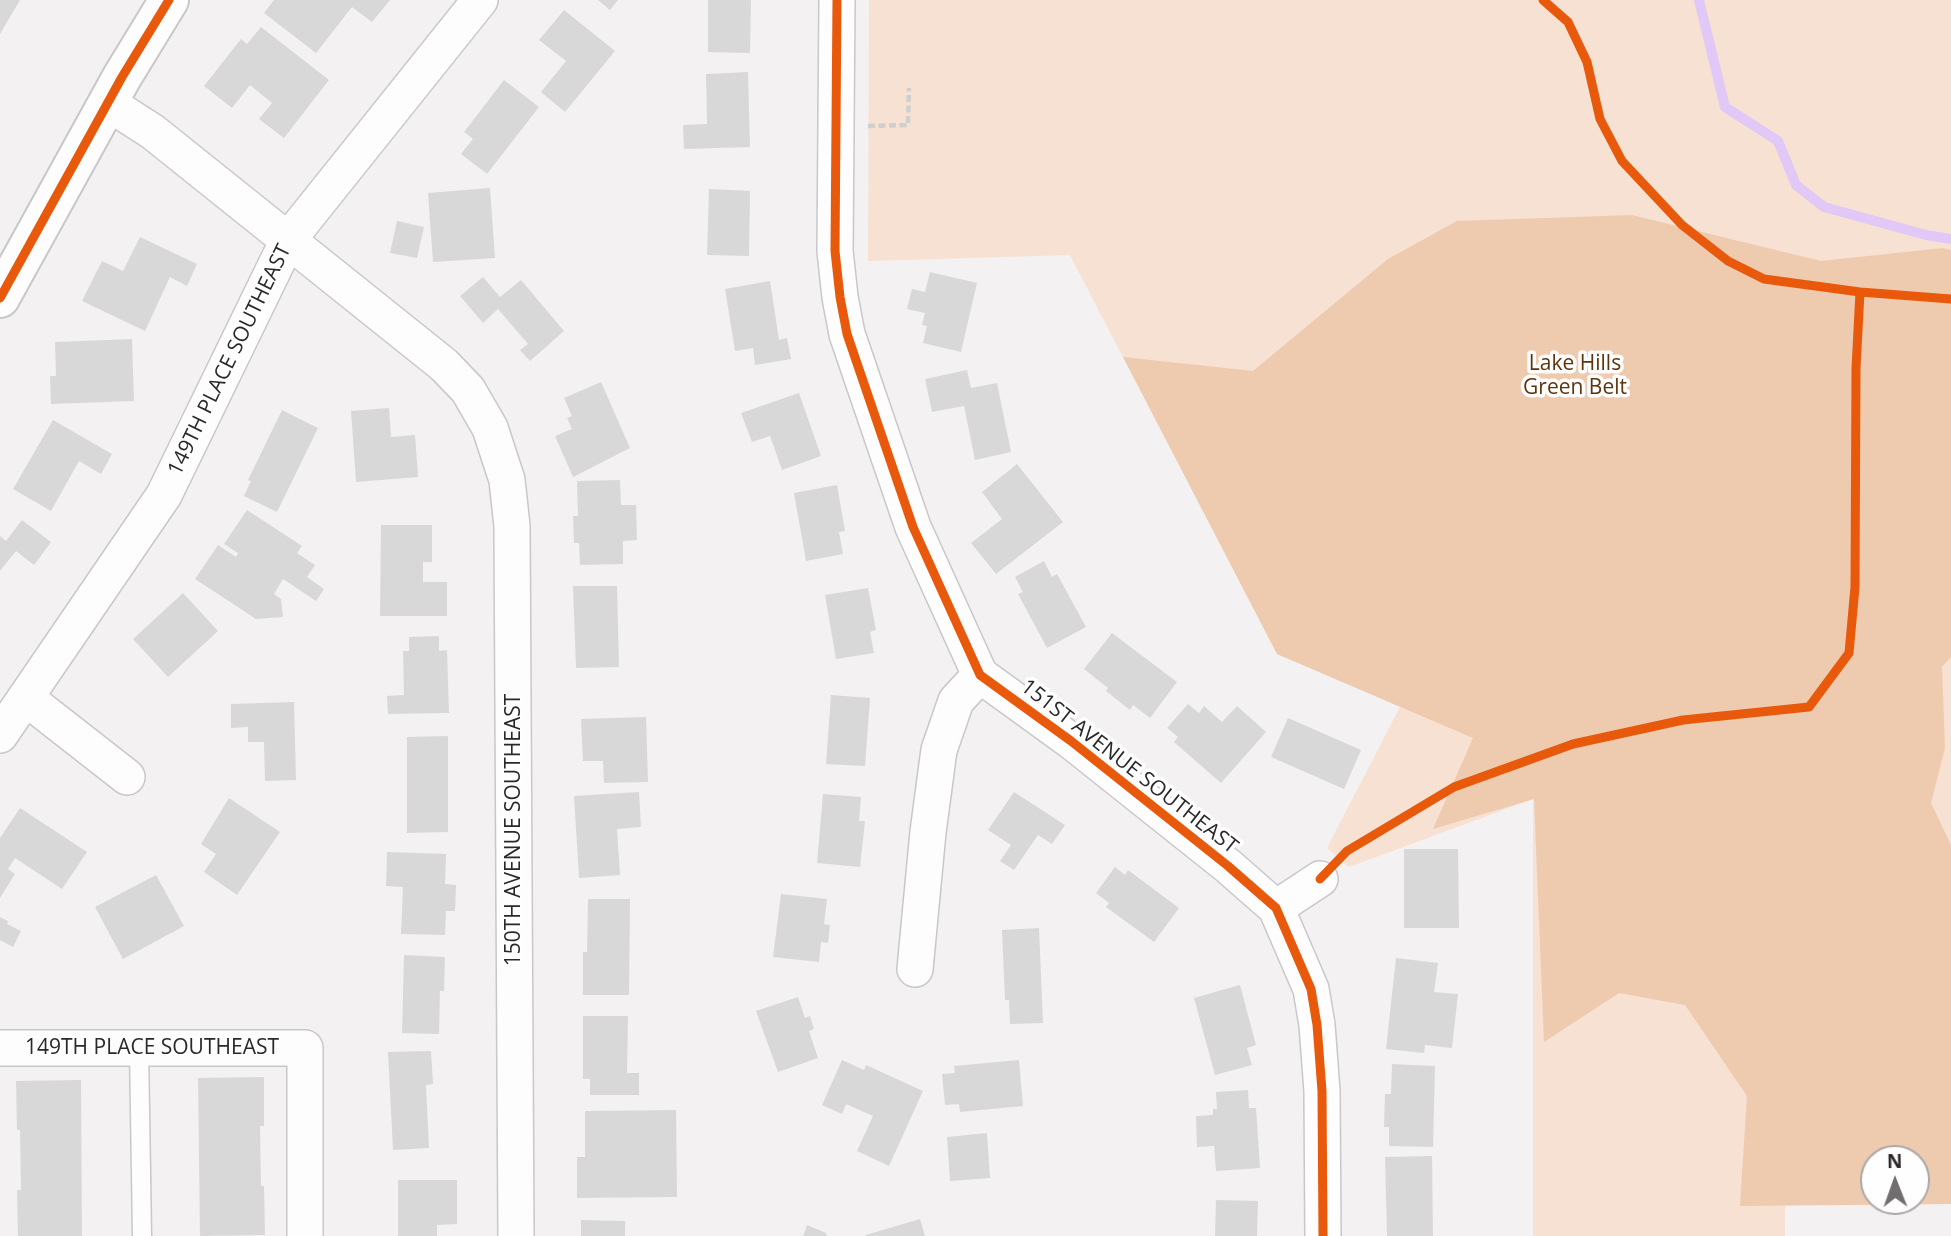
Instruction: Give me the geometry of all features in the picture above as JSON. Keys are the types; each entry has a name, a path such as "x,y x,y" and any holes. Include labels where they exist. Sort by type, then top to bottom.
{"street":[{"path":"0,298 108,103 169,0"},
{"name":"149TH PLACE SOUTHEAST","path":"0,735 164,495 288,240 480,0"},
{"name":"151ST AVENUE SOUTHEAST","path":"837,0 835,251 839,297 847,334 913,527 980,675 1082,750 1228,866 1276,908 1311,989 1317,1025 1322,1091 1323,1236"},
{"name":"150TH AVENUE SOUTHEAST","path":"108,103 153,132 444,365 468,390 490,428 507,480 512,526 516,1236"},
{"path":"915,969 939,750 956,701 980,675"},
{"path":"26,698 127,777"},
{"path":"1276,908 1321,879"},
{"name":"149TH PLACE SOUTHEAST","path":"0,1048 305,1048 305,1236"}],"lane":[{"path":"139,1048 142,1236"}],"path":[{"path":"836,126 908,125 909,88"}],"green space":[{"name":"Lake Hills Green Belt","path":"869,0 1951,0 1951,1204 1930,1204 1930,1145 1860,1145 1860,1205 1785,1205 1785,1236 1533,1236 1533,799 1349,867 1327,848 1400,707 1277,654 1070,255 868,261"},
{"path":"1632,215 1821,261 1943,248 1951,250 1951,657 1942,667 1945,748 1931,803 1951,845 1951,1204 1930,1204 1930,1145 1860,1145 1860,1205 1740,1206 1747,1096 1685,1005 1619,993 1544,1042 1534,799 1433,829 1473,738 1277,654 1123,357 1253,371 1388,259 1457,221"}],"building":[{"path":"0,0 20,0 0,34"},
{"path":"274,0 390,0 372,22 352,7 316,53 264,13"},
{"path":"598,0 618,0 610,10"},
{"path":"708,0 751,0 750,53 708,52"},
{"path":"564,10 615,51 565,112 541,92 566,61 539,40"},
{"path":"261,27 329,80 284,138 259,119 272,103 250,85 232,108 204,86 241,39 247,44"},
{"path":"748,72 750,147 684,149 683,125 707,124 706,74"},
{"path":"504,80 539,107 487,174 461,154 473,139 464,132"},
{"path":"490,188 495,258 433,262 428,193"},
{"path":"709,189 750,191 749,256 707,255"},
{"path":"397,221 424,227 417,258 390,253"},
{"path":"140,237 197,264 187,286 170,277 145,331 82,301 102,261 123,271"},
{"path":"930,272 977,283 961,352 923,343 927,326 922,325 925,313 907,309 912,289 925,292"},
{"path":"483,277 500,297 521,280 564,331 530,361 520,350 528,344 498,309 483,323 460,296"},
{"path":"770,281 779,340 787,338 791,359 755,365 753,348 735,351 725,289"},
{"path":"132,339 134,401 51,404 50,376 56,376 55,342"},
{"path":"967,370 971,388 997,383 1011,452 975,460 964,406 932,412 925,379"},
{"path":"601,382 630,448 573,477 555,436 572,429 567,418 572,416 564,398"},
{"path":"799,393 821,456 782,470 770,436 752,442 741,413"},
{"path":"389,408 391,437 415,435 418,477 356,482 351,411"},
{"path":"282,410 318,428 277,512 244,496 251,481 248,480"},
{"path":"53,420 112,454 101,474 79,461 51,511 13,489"},
{"path":"1017,464 1063,522 996,574 971,543 1002,519 982,492"},
{"path":"620,480 621,505 636,505 637,540 623,541 623,564 580,565 579,543 574,543 573,516 578,516 577,481"},
{"path":"837,485 845,531 839,532 843,554 806,561 794,493"},
{"path":"247,510 302,546 297,553 315,565 307,577 324,589 316,601 283,579 274,594 281,599 283,617 256,619 195,579 218,545 236,557 238,553 224,544"},
{"path":"22,520 51,542 34,565 16,551 0,571 0,536 6,541"},
{"path":"381,525 432,525 432,562 423,562 423,582 447,582 447,616 380,616"},
{"path":"1044,561 1052,577 1057,574 1086,627 1047,648 1018,594 1023,592 1015,577"},
{"path":"573,586 617,586 619,667 576,668"},
{"path":"868,588 876,630 870,632 874,653 836,659 825,595"},
{"path":"183,593 218,631 168,677 133,639"},
{"path":"1112,633 1177,682 1150,718 1133,705 1130,710 1084,669"},
{"path":"439,636 439,651 447,650 449,713 388,714 387,696 404,695 403,651 409,651 409,637"},
{"path":"831,695 870,698 865,766 826,764"},
{"path":"294,702 296,780 265,781 264,742 248,742 248,727 231,728 231,704"},
{"path":"1188,704 1199,713 1204,706 1222,722 1237,706 1266,732 1221,783 1174,742 1178,737 1167,728"},
{"path":"646,717 648,782 604,783 603,761 583,761 581,719"},
{"path":"1288,718 1361,750 1344,789 1271,757"},
{"path":"448,736 448,832 407,833 407,737"},
{"path":"639,792 641,827 617,829 620,875 579,878 574,796"},
{"path":"1014,792 1065,825 1052,844 1038,835 1014,870 1000,861 1011,845 988,830"},
{"path":"823,794 861,797 859,821 865,821 860,867 817,863"},
{"path":"229,798 280,832 237,895 204,872 216,854 201,844"},
{"path":"20,808 87,852 62,889 15,858 8,869 15,874 0,898 0,838"},
{"path":"1404,849 1458,849 1459,928 1404,928"},
{"path":"387,852 446,854 445,884 456,885 455,911 446,911 445,935 401,934 403,887 386,886"},
{"path":"1115,867 1125,875 1128,870 1179,908 1154,942 1106,907 1109,903 1096,893"},
{"path":"156,875 184,926 123,959 95,907"},
{"path":"781,894 827,899 824,924 830,925 828,943 821,942 819,962 773,957"},
{"path":"588,899 630,899 629,995 583,995 583,952 587,952"},
{"path":"0,917 21,931 13,947 0,940"},
{"path":"1039,928 1043,1023 1010,1024 1009,1000 1005,1000 1002,930"},
{"path":"404,955 445,957 444,991 440,991 439,1034 402,1033"},
{"path":"1396,958 1438,963 1434,992 1458,994 1452,1048 1425,1045 1424,1053 1386,1049"},
{"path":"1240,985 1256,1045 1247,1048 1252,1065 1215,1075 1194,998"},
{"path":"798,997 805,1018 810,1016 814,1029 809,1031 818,1058 778,1072 756,1011"},
{"path":"583,1016 628,1016 627,1073 639,1073 639,1095 590,1095 590,1079 583,1079"},
{"path":"431,1051 433,1084 426,1085 429,1148 393,1150 388,1052"},
{"path":"842,1060 864,1070 866,1065 923,1091 889,1166 857,1151 873,1116 846,1104 842,1114 822,1105"},
{"path":"1019,1060 1023,1106 960,1112 959,1104 945,1105 942,1074 955,1073 954,1066"},
{"path":"1392,1064 1435,1066 1433,1147 1389,1146 1389,1127 1384,1127 1385,1094 1391,1094"},
{"path":"264,1077 264,1126 260,1126 265,1235 200,1236 198,1078"},
{"path":"81,1080 82,1236 18,1236 17,1190 21,1190 16,1081"},
{"path":"1248,1090 1249,1108 1256,1108 1260,1168 1216,1171 1214,1146 1197,1147 1196,1116 1213,1115 1213,1109 1217,1109 1216,1092"},
{"path":"676,1110 677,1197 577,1198 577,1157 585,1157 585,1111"},
{"path":"987,1133 990,1178 950,1181 947,1137"},
{"path":"1432,1156 1433,1236 1387,1236 1385,1157"},
{"path":"398,1180 457,1180 457,1224 437,1225 437,1236 398,1236"},
{"path":"1216,1200 1258,1201 1257,1236 1215,1236"},
{"path":"920,1219 925,1236 866,1236 866,1235"},
{"path":"581,1220 625,1221 625,1236 581,1236"},
{"path":"807,1225 826,1233 827,1236 803,1236"}],"waterway":[{"path":"1699,0 1725,107 1778,141 1796,185 1824,207 1926,235 1951,239"}],"cycle path":[{"path":"0,298 122,77 169,0"},
{"path":"837,0 835,251 840,297 847,334 913,527 980,675 1071,741 1228,866 1276,908 1311,989 1317,1025 1322,1091 1323,1236"},
{"path":"1543,0 1568,22 1587,62 1600,119 1622,161 1682,225 1728,261 1764,279 1860,292 1951,299"},
{"path":"1320,879 1347,851 1454,787 1573,744 1683,720 1809,707 1849,653 1855,587 1856,368 1860,292"}]}
